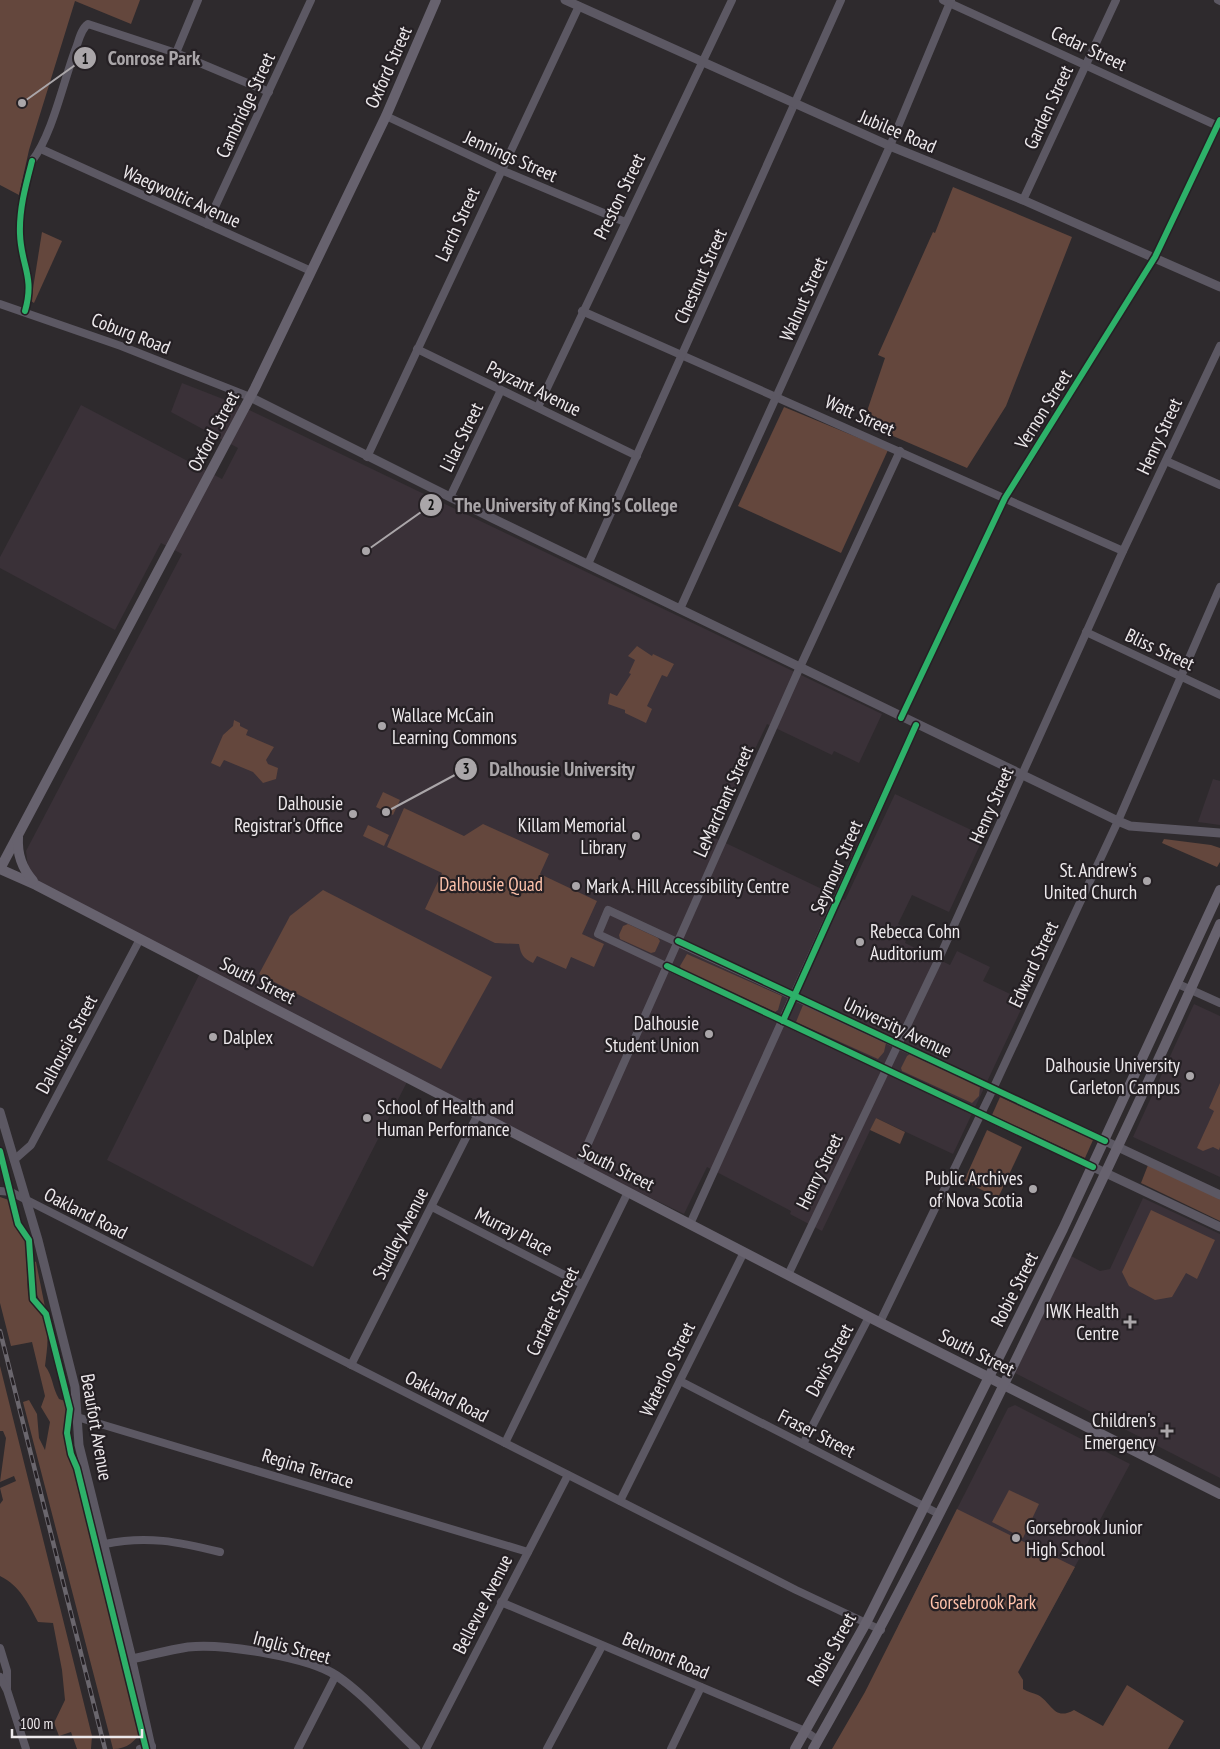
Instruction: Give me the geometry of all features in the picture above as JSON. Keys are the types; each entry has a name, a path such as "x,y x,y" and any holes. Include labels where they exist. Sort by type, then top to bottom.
{"main road":[{"name":"Oxford Street","path":"0,869 250,397 386,116 436,0"},
{"path":"19,834 19,856 24,871 36,885"},
{"name":"South Street","path":"0,869 36,885 869,1317 1220,1494"},
{"name":"Robie Street","path":"796,1749 866,1623 989,1378 1093,1167 1220,890"},
{"name":"Robie Street","path":"816,1745 881,1630 1004,1386 1119,1148 1220,924"}],"street":[{"path":"176,53 198,0"},
{"name":"Cambridge Street","path":"207,224 311,0"},
{"name":"Jubilee Road","path":"565,0 795,105 1022,200 1220,287"},
{"name":"Preston Street","path":"538,407 582,311 732,0"},
{"name":"Chestnut Street","path":"588,564 841,0"},
{"name":"Garden Street","path":"1022,200 1116,0"},
{"name":"Cedar Street","path":"948,1 1219,124"},
{"name":"Walnut Street","path":"680,609 890,146 948,1"},
{"name":"Larch Street","path":"367,457 578,6"},
{"path":"32,161 41,149 85,26 92,24 176,53 269,92"},
{"name":"Jennings Street","path":"386,116 501,170 625,222"},
{"name":"Vernon Street","path":"901,718 1005,498 1155,258 1219,124"},
{"name":"Waegwoltic Avenue","path":"41,149 60,160 311,271"},
{"name":"Coburg Road","path":"0,304 121,346 250,397"},
{"name":"Watt Street","path":"582,311 1123,551"},
{"name":"Henry Street","path":"788,1275 899,1044 1123,551 1220,346"},
{"name":"Payzant Avenue","path":"417,349 637,456"},
{"name":"Lilac Street","path":"450,497 501,390"},
{"path":"250,397 367,457 901,718 1118,821 1130,826 1220,833"},
{"name":"LeMarchant Street","path":"578,1166 800,667 900,451"},
{"path":"1166,461 1220,485"},
{"name":"Edward Street","path":"880,1322 993,1089 1118,821 1179,677 1220,587"},
{"name":"Bliss Street","path":"1086,632 1220,695"},
{"name":"Seymour Street","path":"690,1224 916,725"},
{"name":"University Avenue","path":"1220,1195 795,995 608,910 598,934 1220,1227"},
{"name":"Dalhousie Street","path":"14,1160 31,1145 140,939"},
{"path":"1178,984 1220,1003"},
{"name":"Beaufort Avenue","path":"0,1112 26,1201 75,1387 79,1445 105,1544 152,1748"},
{"name":"Studley Avenue","path":"351,1365 478,1114"},
{"name":"Oakland Road","path":"0,1191 11,1192 504,1444 881,1630"},
{"name":"Cartaret Street","path":"504,1444 628,1192"},
{"name":"Murray Place","path":"432,1207 582,1284"},
{"name":"Waterloo Street","path":"620,1501 744,1252"},
{"name":"Davis Street","path":"803,1444 869,1317"},
{"name":"Fraser Street","path":"680,1381 939,1514"},
{"name":"Regina Terrace","path":"78,1417 528,1552"},
{"name":"Bellevue Avenue","path":"426,1749 568,1475"},
{"path":"105,1544 132,1539 164,1540 220,1552"},
{"name":"Belmont Road","path":"501,1602 805,1731 816,1745"},
{"path":"547,1749 602,1646"},
{"name":"Inglis Street","path":"132,1659 189,1647 223,1647 272,1655 322,1668 336,1675 416,1749"},
{"path":"0,1648 7,1671 7,1690"},
{"path":"298,1749 336,1675"},
{"path":"0,1677 7,1690 26,1749"},
{"path":"671,1749 701,1687"},
{"path":"140,1749 152,1748"}],"shaded area":[{"path":"182,383 241,406 882,714 859,763 834,751 832,755 767,724 713,837 845,900 895,794 984,836 949,912 912,895 898,924 910,930 905,943 950,965 957,951 990,967 983,981 1025,1001 953,1154 876,1118 822,1231 790,1214 791,1211 707,1167 684,1214 408,1080 313,1267 107,1160 201,971 36,885 28,867 26,851 182,554 161,543 115,630 0,568 0,557 81,405 222,479 238,448 171,412"},
{"path":"1213,779 1220,781 1220,825 1198,822"},
{"name":"Dalhousie University Carleton Campus","path":"1194,1004 1220,1016 1220,1177 1133,1137"},
{"name":"IWK Health Centre","path":"1143,1198 1220,1234 1220,1478 1015,1373 1071,1256 1100,1271 1110,1269"},
{"name":"Gorsebrook Junior High School","path":"1015,1405 1130,1464 1012,1684 898,1626 1008,1408"}],"green space":[{"path":"0,0 140,0 131,24 75,1 29,150 19,195 0,185"},
{"path":"953,187 1072,237 1006,406 967,468 863,423 885,358 878,355 933,232 935,233"},
{"path":"42,232 62,241 34,303 31,301"},
{"path":"784,407 888,450 841,553 738,506"},
{"path":"637,646 652,656 653,654 674,664 667,677 662,675 647,706 652,709 646,723 625,713 625,710 608,704 610,693 617,696 631,674 629,673 635,660 628,656"},
{"path":"234,720 248,730 246,735 274,747 266,760 268,764 278,768 276,779 263,783 253,772 224,760 220,767 211,763 223,735 233,726"},
{"path":"383,792 400,800 393,815 376,807"},
{"name":"Dalhousie Quad","path":"404,808 464,836 483,824 549,854 540,874 597,901 582,934 604,944 594,967 571,957 566,969 537,956 533,963 523,956 519,944 495,943 425,909 442,873 387,847"},
{"path":"368,825 389,835 384,846 363,836"},
{"path":"1164,839 1211,845 1220,848 1220,862 1217,867 1162,843"},
{"path":"323,890 492,977 441,1069 259,974 290,916"},
{"path":"628,924 658,938 660,941 655,952 651,953 620,939 619,935 623,926"},
{"path":"687,954 782,996 778,1010 775,1012 681,969 680,966"},
{"path":"803,1005 886,1043 884,1052 878,1059 796,1022"},
{"path":"910,1054 980,1087 979,1096 972,1103 902,1071 901,1068"},
{"path":"1220,1083 1220,1147 1219,1150 1213,1147 1203,1151 1197,1148 1214,1111 1209,1108"},
{"path":"1000,1097 1093,1140 1085,1158 992,1115"},
{"path":"876,1118 905,1132 900,1144 870,1130"},
{"path":"987,1130 1022,1147 998,1198 964,1181"},
{"path":"1148,1165 1220,1199 1220,1221 1141,1183"},
{"path":"0,1197 9,1200 15,1226 23,1235 26,1243 28,1294 41,1314 46,1326 45,1366 59,1399 65,1401 65,1439 68,1453 72,1466 82,1485 129,1680 144,1730 130,1744 123,1748 113,1749 23,1402 29,1400 37,1414 39,1438 45,1450 50,1422 41,1407 45,1396 32,1342 11,1346 0,1303"},
{"path":"1151,1210 1215,1240 1197,1279 1186,1273 1172,1297 1155,1300 1129,1286 1122,1272"},
{"path":"32,1260 36,1262 45,1307 35,1291"},
{"path":"0,1366 92,1736 91,1749 77,1749 71,1732 59,1736 54,1723 65,1700 62,1670 53,1623 38,1622 18,1590 0,1576 0,1504 3,1500 0,1488 16,1481 14,1476 0,1482 6,1438 3,1431 0,1431"},
{"path":"1009,1490 1039,1504 1023,1538 992,1522"},
{"name":"Gorsebrook Park","path":"957,1509 1075,1567 1018,1672 1023,1680 1023,1689 1038,1695 1054,1710 1062,1714 1074,1710 1103,1726 1127,1685 1184,1721 1168,1749 832,1749 865,1692"}],"railway":[{"path":"0,1331 105,1749"}],"cycle path":[{"path":"901,718 1005,498 1155,257 1220,120"},
{"path":"25,311 29,289 21,245 20,225 23,197 32,161"},
{"path":"783,1021 916,725"},
{"path":"678,941 1105,1141"},
{"path":"667,966 1093,1167"},
{"path":"0,1151 18,1224 29,1240 33,1299 46,1314 70,1409 67,1433 71,1454 77,1468 146,1749"}],"place":[{"name":"Conrose Park","path":"22,103"},
{"name":"The University of King's College","path":"366,551"},
{"name":"Wallace McCain Learning Commons","path":"382,726"},
{"name":"Dalhousie University","path":"386,812"},
{"name":"Dalhousie Registrar's Office","path":"353,814"},
{"name":"Killam Memorial Library","path":"636,836"},
{"name":"St. Andrew's United Church","path":"1147,881"},
{"name":"Mark A. Hill Accessibility Centre","path":"576,886"},
{"name":"Rebecca Cohn Auditorium","path":"860,942"},
{"name":"Dalhousie Student Union","path":"709,1034"},
{"name":"Dalplex","path":"213,1037"},
{"name":"Dalhousie University Carleton Campus","path":"1190,1076"},
{"name":"School of Health and Human Performance","path":"367,1118"},
{"name":"Public Archives of Nova Scotia","path":"1033,1189"},
{"name":"IWK Health Centre","path":"1130,1322"},
{"name":"Children's Emergency","path":"1167,1431"},
{"name":"Gorsebrook Junior High School","path":"1016,1538"}]}
